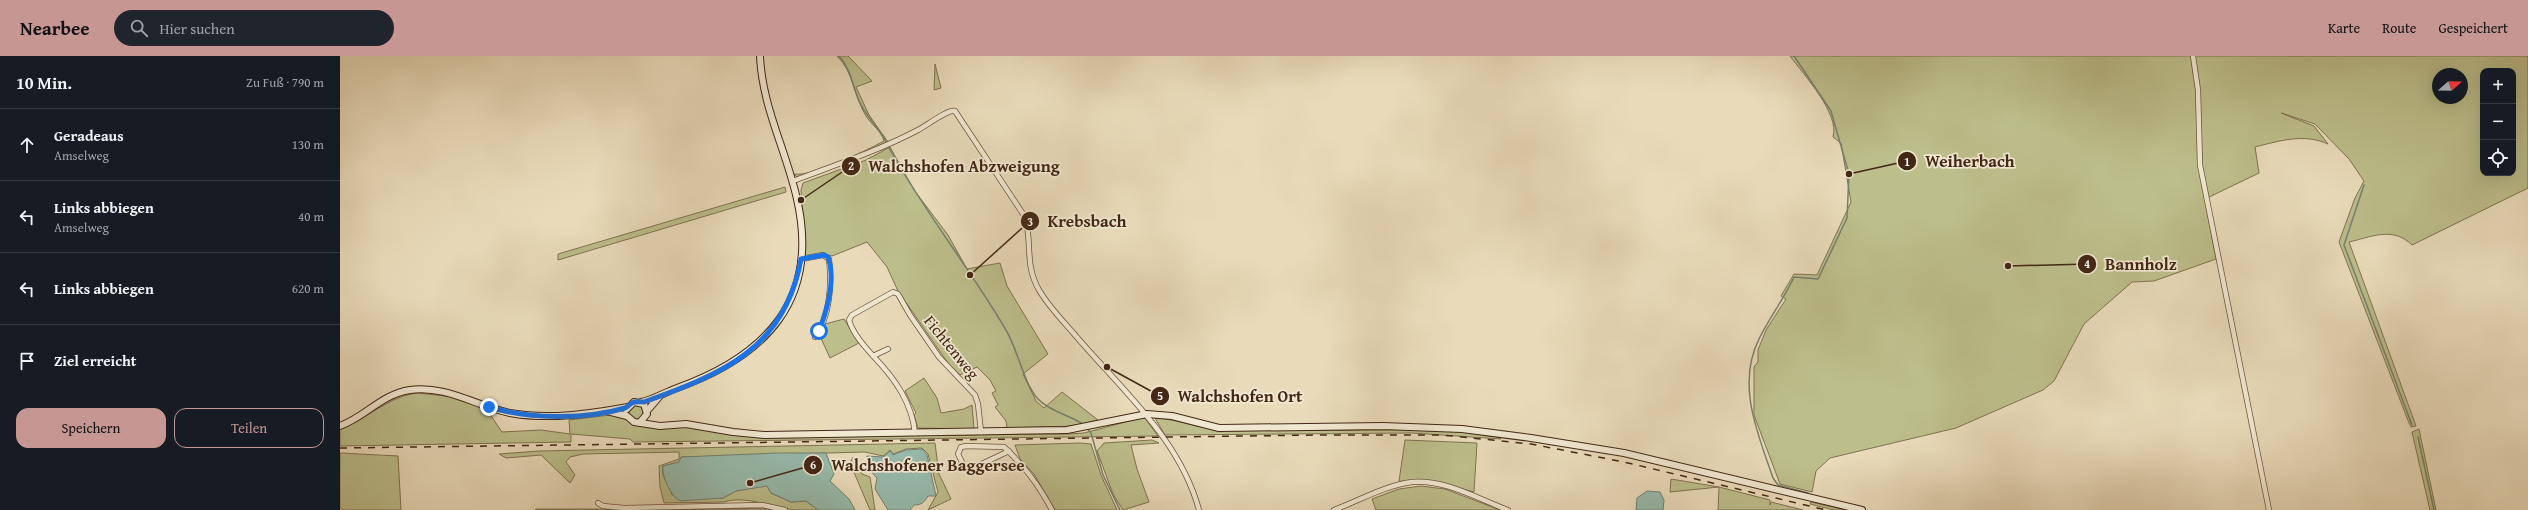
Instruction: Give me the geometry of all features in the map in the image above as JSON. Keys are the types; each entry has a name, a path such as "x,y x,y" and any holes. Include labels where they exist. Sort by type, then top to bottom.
{"street":[{"path":"340,426 395,394 420,390 445,392 499,410 520,414 554,416 607,411 628,407 634,402 641,402 717,372 740,359 760,342 788,306 795,287 801,259 801,225 793,181 766,99 760,56"},
{"path":"2193,56 2198,90 2200,164 2269,510"},
{"path":"793,181 863,156 916,131 952,110 957,113 1023,214 1027,226 1029,264 1040,292 1094,358 1147,414 1183,470 1199,510"},
{"path":"801,259 824,255 829,260 827,309 819,331 815,337"},
{"name":"Fichtenweg","path":"873,356 866,350 850,323 849,317 893,292 898,294 936,353 975,395 978,404 981,432"},
{"path":"888,348 873,356 894,380 908,403 915,433"},
{"path":"641,421 662,394"},
{"path":"641,402 657,425"},
{"path":"627,416 628,407"},
{"path":"607,411 627,416 634,422 641,421 657,425 686,424 732,432 765,435 981,432 1082,428 1147,414 1172,416 1219,428 1383,426 1496,433 1624,453 1862,510"},
{"path":"1009,451 969,470 965,468 958,454 961,447 966,446 1000,446 1009,451 1035,480 1052,510"},
{"path":"1334,510 1399,485 1423,482 1447,487 1508,510"},
{"path":"598,503 603,506 624,508 762,505 785,510"}],"green space":[{"path":"837,56 848,56 872,81 856,87 869,115 888,142 861,157 798,178 794,174 814,172 826,168 884,141 881,134 862,109 847,69"},
{"path":"1790,56 2528,56 2528,188 2412,245 2405,239 2390,234 2382,234 2349,242 2416,426 2411,427 2409,423 2339,242 2355,198 2364,181 2349,159 2315,124 2281,113 2314,126 2328,144 2310,139 2292,139 2255,147 2259,173 2205,199 2216,259 2154,281 2132,282 2084,324 2054,381 2043,390 1956,428 1830,458 1816,471 1812,492 1780,484 1754,415 1754,367 1758,362 1758,350 1766,330 1786,299 1781,296 1794,274 1817,275 1851,202 1841,143 1833,137 1834,128 1831,117 1812,84"},
{"path":"935,64 941,88 934,90"},
{"path":"890,147 914,190 948,235 967,269 1000,263 1007,286 1048,354 1023,374 1036,401 1044,408 1062,392 1098,420 1075,426 1007,428 1006,421 995,407 998,405 992,393 996,391 990,380 977,367 960,375 950,366 898,291 887,267 867,242 832,256 824,254 805,257 801,190 803,183 866,160"},
{"path":"785,187 786,192 558,260 558,254"},
{"path":"844,319 859,343 830,358 819,334 825,324"},
{"path":"924,378 937,398 941,413 964,409 972,405 974,429 918,428 914,415 916,413 905,391"},
{"path":"418,393 454,397 487,410 502,432 541,430 570,434 569,420 611,415 625,417 632,424 660,429 685,427 733,435 765,437 1069,434 1084,433 1144,417 1158,436 633,442 630,439 571,434 571,442 340,446 340,429 360,420 397,398"},
{"path":"633,405 639,405 643,409 643,415 639,419 633,419 629,415 629,409"},
{"path":"1155,418 1219,430 1461,430 1490,435 1501,439 1412,433 1165,435"},
{"path":"2419,429 2436,510 2430,510 2412,432"},
{"path":"1152,440 1159,443 1131,445 1137,469 1149,502 1123,510 1113,494 1097,451 1104,443"},
{"path":"1405,440 1477,443 1474,492 1448,485 1399,481"},
{"path":"935,443 939,474 951,499 928,510 938,492 928,454 922,448 906,449 893,454 890,450 883,456 865,452 681,457 679,462 663,466 663,474 672,495 723,498 736,491 767,485 771,493 791,502 806,501 818,510 787,509 741,500 724,502 664,503 660,487 659,466 679,459 679,452 583,454 570,457 566,462 575,475 570,483 541,455 506,458 499,454 539,451"},
{"path":"1091,444 1101,475 1117,510 1055,510 1034,474 1020,459 1015,445"},
{"path":"340,453 398,456 401,510 344,510 340,508"},
{"path":"853,457 862,474 870,477 875,510 870,510 850,463"},
{"path":"1671,479 1719,487 1670,492"},
{"path":"1421,486 1445,489 1500,510 1376,510 1372,499 1399,489"},
{"path":"1719,487 1770,500 1770,505 1771,502 1803,510 1718,510"},
{"path":"1811,502 1845,510 1834,510 1810,504"},
{"path":"763,508 774,510 669,510"},
{"path":"605,509 616,510 535,510"}],"shaded area":[{"path":"922,449 927,455 936,496 928,496 922,503 919,505 914,505 910,510 888,510 875,489 877,478 866,466 867,456 883,457 890,451 893,455 906,450"},
{"path":"778,453 826,453 834,474 830,481 849,499 855,510 818,510 806,501 791,502 771,493 767,486 736,491 723,498 680,501 670,491 665,480 663,470 663,466 679,462 681,457"},
{"path":"1647,491 1660,492 1664,500 1663,510 1636,510 1637,498"}],"waterway":[{"path":"839,56 849,72 859,101 887,143"},
{"path":"1794,56 1831,111 1849,174 1847,218 1818,279 1794,277 1763,331 1752,356 1749,374 1749,392 1756,427 1773,478 1778,485 1808,493"},
{"path":"888,146 916,193 1006,330 1024,375 1033,392 1038,399 1048,407 1083,424"},
{"path":"2364,185 2344,245 2412,425"},
{"path":"1087,428 1091,433 1103,475 1120,510"},
{"path":"2418,437 2434,510"}],"railway":[{"path":"340,448 1320,435 1442,435 1531,444 1624,462 1826,510"}],"place":[{"name":"Weiherbach","path":"1849,174"},
{"name":"Walchshofen Abzweigung","path":"801,200"},
{"name":"Bannholz","path":"2008,266"},
{"name":"Krebsbach","path":"970,275"},
{"name":"Walchshofen Ort","path":"1107,367"},
{"name":"Walchshofener Baggersee","path":"750,483"}],"route":[{"path":"489,407 510,413 544,416 576,415 607,411 628,407 634,402 644,402 702,379 740,359 760,342 775,325 788,306 798,277 801,259 804,260 824,255 828,257 829,260 830,280 827,309 819,331"}]}
